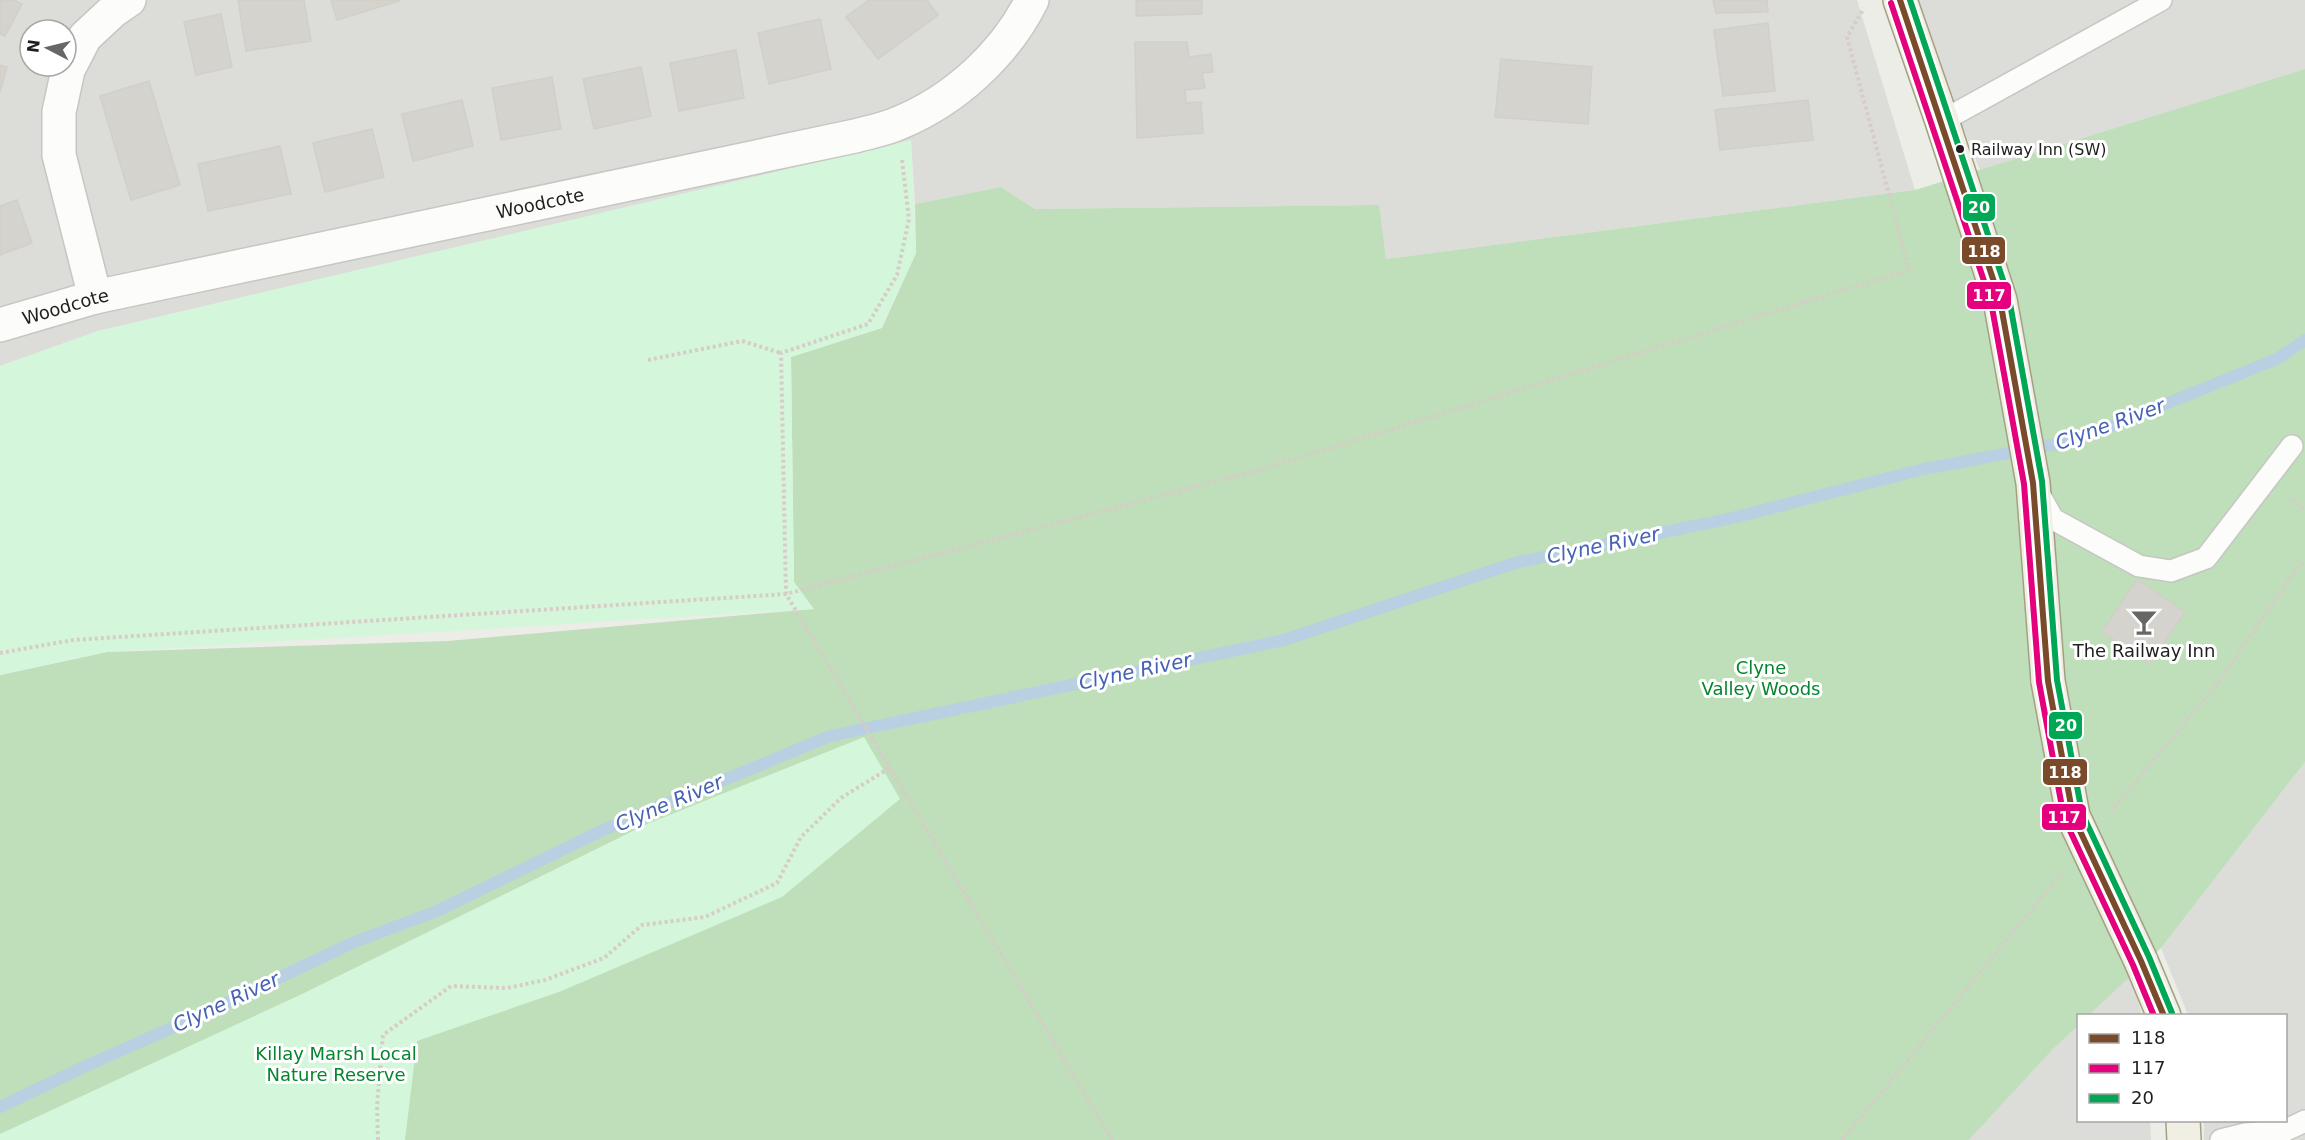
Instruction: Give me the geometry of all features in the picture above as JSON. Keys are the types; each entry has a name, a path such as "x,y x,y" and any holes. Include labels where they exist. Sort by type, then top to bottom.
{"main road":[{"path":"1900,0 1942,120 2000,300 2033,483 2048,681 2073,816 2163,1014"},
{"path":"2182,1122 2184,1140"}],"street":[{"path":"95,297 58,155 59,112 68,70 85,37 113,11 129,0"},
{"name":"Woodcote","path":"0,325 95,297 855,136 898,124 945,100 989,62 1021,21 1032,0"}],"lane":[{"path":"1942,120 2161,0"},
{"path":"2033,483 2054,519 2139,566 2171,571 2206,558 2292,446"},
{"path":"2221,1140 2245,1134 2284,1131 2305,1121"}],"path":[{"path":"0,654 73,640 786,594 1259,470 1909,270 1847,37 1869,0"},
{"path":"648,360 742,341 781,353 868,324 897,275 909,219 898,124"},
{"path":"781,353 786,594 1112,1140"},
{"path":"378,1140 377,1106 383,1035 451,986 507,988 545,980 604,958 642,925 705,917 777,883 801,837 841,798 891,767"}],"shaded area":[{"path":"0,0 1857,0 1915,190 1386,259 1378,205 1035,209 1001,187 915,204 911,141 98,331 0,366"},
{"path":"1911,0 2305,0 2305,69 1980,170"},
{"path":"2305,762 2305,1140 2204,1140 2204,1122 2287,1122 2287,1014 2188,1014 2161,948"},
{"path":"2131,976 2142,1014 2090,1014"},
{"path":"2077,1027 2077,1122 2150,1122 2151,1140 1969,1140 2052,1050"}],"green space":[{"name":"Clyne Valley Woods","path":"2305,69 2305,762 2161,948 2090,1014 2077,1014 2077,1027 2052,1050 1969,1140 0,1140 0,675 107,652 448,641 813,609 794,582 791,357 882,328 916,253 915,204 1001,187 1035,209 1379,205 1386,259 1915,190"},
{"path":"911,140 916,253 881,328 791,357 794,582 814,609 107,652 0,675 0,366 98,331"},
{"name":"Killay Marsh Local Nature Reserve","path":"864,737 900,799 782,897 559,992 417,1041 405,1140 0,1140 0,1134 302,994 647,824"}],"building":[{"path":"0,0 14,0 22,4 5,36 0,34"},
{"path":"238,0 304,0 311,41 246,51"},
{"path":"331,0 399,0 399,1 337,20"},
{"path":"869,0 927,0 938,15 878,59 846,17"},
{"path":"1136,0 1202,0 1202,14 1136,16"},
{"path":"1713,0 1767,0 1768,12 1716,13"},
{"path":"221,14 232,67 196,75 184,22"},
{"path":"820,19 831,69 769,84 758,33"},
{"path":"1768,23 1775,91 1723,96 1714,30"},
{"path":"1135,42 1187,42 1189,57 1211,54 1213,72 1202,73 1205,88 1185,90 1186,103 1201,102 1203,133 1137,138"},
{"path":"736,50 744,98 679,111 670,63"},
{"path":"1501,59 1592,67 1588,124 1495,117"},
{"path":"0,65 7,67 0,92"},
{"path":"641,67 651,116 594,129 583,79"},
{"path":"552,77 561,129 501,140 492,88"},
{"path":"149,81 180,185 131,200 100,96"},
{"path":"462,100 473,146 413,161 402,114"},
{"path":"1808,100 1813,140 1720,150 1715,110"},
{"path":"372,129 384,177 325,192 313,143"},
{"path":"280,146 291,194 208,211 198,164"},
{"path":"17,200 32,243 0,255 0,206"},
{"name":"The Railway Inn","path":"2137,579 2185,612 2150,664 2102,632"}],"waterway":[{"name":"Clyne River","path":"0,1107 352,943 437,911 601,831 830,736 1284,640 1515,563 1732,518 1924,469 2074,441 2277,359 2305,340"}],"transit line":[{"name":"118","path":"1900,0 2000,300 2033,483 2048,681 2073,816 2163,1014"},
{"name":"20","path":"1910,0 2009,298 2042,481 2057,680 2082,813 2149,957 2172,1013"},
{"name":"117","path":"1891,3 1991,302 2024,484 2039,682 2064,818 2133,965 2153,1014"}],"place":[{"name":"Railway Inn (SW)","path":"1960,149"},
{"name":"The Railway Inn","path":"2144,622"}]}
